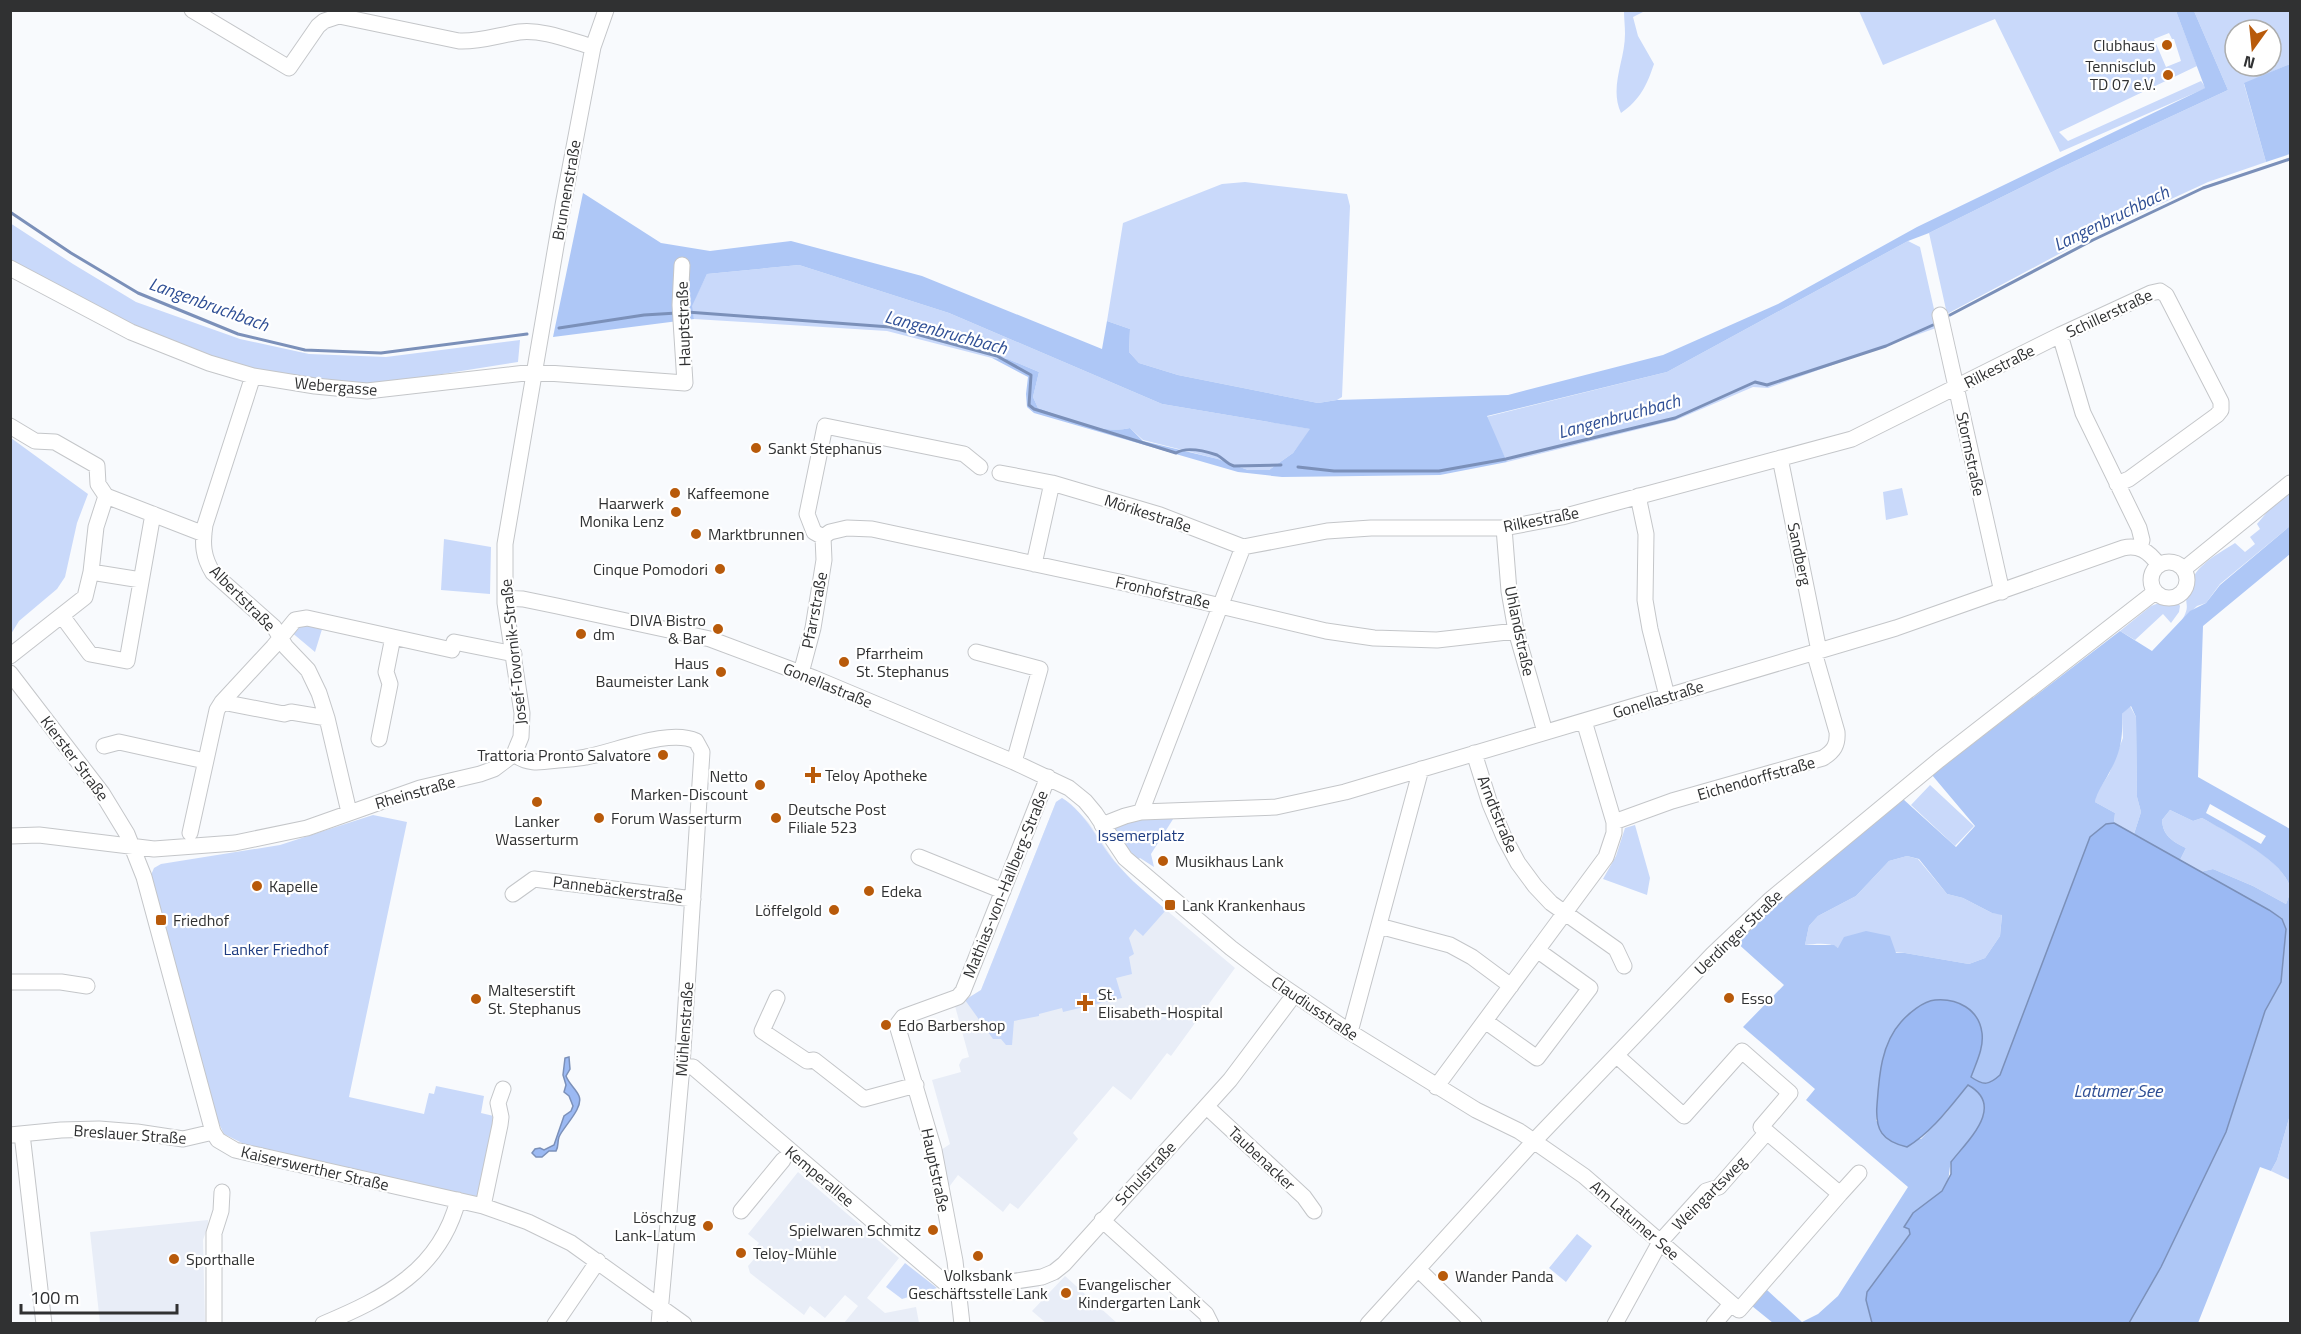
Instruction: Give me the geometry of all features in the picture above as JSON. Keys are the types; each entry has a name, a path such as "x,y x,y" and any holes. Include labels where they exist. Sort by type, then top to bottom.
{"street":[{"path":"192,10 289,68 318,26 324,21 339,16 459,41 475,42 521,32 535,32 593,47"},
{"name":"Brunnenstraße","path":"534,372 562,205 593,47 606,10"},
{"name":"Hauptstraße","path":"682,265 680,305 685,383"},
{"name":"Webergasse","path":"10,268 131,332 209,363 253,376 315,386 367,391 534,372 685,383"},
{"name":"Schillerstraße","path":"2117,484 2129,479 2221,410 2222,402 2163,292 2151,292 2060,335 2083,413 2117,484 2139,528 2142,540 2140,548"},
{"name":"Stormstraße","path":"1940,315 2002,592"},
{"name":"Rilkestraße","path":"1242,547 1326,531 1360,528 1504,528 1562,517 1852,439 2060,335"},
{"name":"Josef-Tovornik-Straße","path":"514,754 521,737 522,713 505,598 505,544 534,372"},
{"name":"Albertstraße","path":"253,376 204,534 203,550 213,573 274,627 286,647 308,670 327,718 349,812"},
{"path":"10,426 35,441 55,442 97,466 98,484 106,496 204,534"},
{"path":"823,542 814,532 807,514 825,426 964,454 980,467"},
{"name":"Sandberg","path":"1780,458 1816,652"},
{"name":"Mörikestraße","path":"1000,473 1052,483 1160,515 1242,547"},
{"path":"1034,564 1052,483"},
{"path":"2184,569 2290,483"},
{"path":"10,656 85,597 91,572 96,526 106,496"},
{"path":"1638,496 1646,534 1645,600 1667,696"},
{"path":"62,616 90,654 127,661 153,514"},
{"name":"Fronhofstraße","path":"823,542 830,532 847,528 872,529 1220,605 1326,631 1374,638 1437,640 1516,631"},
{"name":"Uhlandstraße","path":"1504,528 1509,591 1516,631 1545,732"},
{"name":"Pfarrstraße","path":"801,673 813,628 824,560 823,542"},
{"name":"Gonellastraße","path":"1141,812 1276,807 1345,792 1936,616 2123,548 2134,546 2140,548"},
{"path":"1102,825 1141,812 1242,547"},
{"path":"2140,548 2158,564"},
{"path":"2172,561 2184,569 2187,582 2181,594 2168,598 2155,592 2150,581 2151,574 2158,564 2172,561"},
{"path":"91,572 141,580"},
{"name":"Uerdinger Straße","path":"1368,1323 1419,1270 1534,1141 1713,954 1771,899 1939,760 2155,592"},
{"name":"Gonellastraße","path":"505,598 523,599 691,634 801,673 1014,762 1069,788 1085,801 1116,845"},
{"path":"190,833 212,724 222,702 295,620 303,618 452,650 454,642 513,654"},
{"path":"379,739 390,684 386,672 393,637"},
{"path":"976,652 1040,669 1014,762"},
{"name":"Eichendorffstraße","path":"1614,822 1672,801 1823,758 1831,753 1838,741 1837,732 1816,652"},
{"name":"Kierster Straße","path":"10,673 102,794 120,821 133,847"},
{"path":"222,702 284,714 291,712 327,718"},
{"path":"1436,1087 1606,856 1614,833 1614,822 1584,721"},
{"name":"Mühlenstraße","path":"514,754 522,760 534,763 586,757 670,738 692,739 699,745 702,752 682,1065 660,1323"},
{"path":"104,746 119,742 206,761"},
{"name":"Arndtstraße","path":"1474,753 1490,804 1508,846 1535,886 1563,913"},
{"name":"Rheinstraße","path":"10,836 39,835 161,849 235,843 307,828 420,788 487,772 514,754"},
{"path":"1350,1032 1421,769"},
{"name":"Mathias-von-Hallberg-Straße","path":"898,1020 957,997 963,991 1048,777"},
{"name":"Claudiusstraße","path":"1116,845 1142,874 1231,948 1294,994 1436,1087 1534,1141"},
{"path":"133,847 144,877 213,1132"},
{"path":"919,857 1002,891"},
{"name":"Pannebäckerstraße","path":"513,894 534,879 693,899"},
{"path":"1563,913 1616,949 1624,966"},
{"path":"1379,926 1450,945 1472,957 1511,986"},
{"path":"1485,1021 1537,1058 1590,988 1537,950"},
{"path":"10,981 61,982 87,986"},
{"name":"Schulstraße","path":"958,1290 1042,1277 1054,1272 1064,1264 1207,1107 1255,1050 1294,994"},
{"path":"777,999 762,1031 807,1061 814,1060 864,1099 916,1085"},
{"name":"Hauptstraße","path":"898,1020 897,1029 934,1150 955,1261 962,1323"},
{"name":"Weingartsweg","path":"1616,1323 1660,1242 1706,1191 1719,1187 1767,1132 1761,1126 1790,1093 1742,1051 1684,1116 1617,1056"},
{"name":"Kemperallee","path":"682,1065 693,1067 944,1282 958,1290"},
{"path":"483,1206 500,1125 498,1103 503,1089"},
{"name":"Taubenacker","path":"1207,1107 1304,1197 1314,1211"},
{"name":"Breslauer Straße","path":"16,1135 99,1129 183,1139 213,1132"},
{"name":"Kaiserswerther Straße","path":"213,1132 218,1140 235,1150 483,1206 540,1227 598,1261 684,1323"},
{"path":"1767,1132 1840,1194"},
{"path":"16,1135 44,1323"},
{"name":"Am Latumer See","path":"1534,1141 1584,1176 1731,1304"},
{"path":"741,1211 783,1160"},
{"path":"1714,1323 1731,1304 1739,1310 1859,1173"},
{"path":"214,1323 214,1233 221,1211 222,1192"},
{"path":"324,1323 387,1295 412,1275 432,1255 446,1233 458,1200"},
{"path":"1102,1220 1206,1314 1211,1323"},
{"path":"555,1323 598,1261"},
{"path":"1419,1270 1474,1323"}],"shaded area":[{"path":"2176,11 2194,11 2228,90 1908,241 1667,372 1487,416 1507,462 1440,475 1282,477 1238,472 1034,413 1027,407 1028,377 992,358 1008,359 1039,372 1033,397 1038,408 1095,427 1119,430 1130,428 1143,441 1218,459 1248,470 1269,470 1293,453 1310,429 1162,404 949,313 799,265 707,274 692,306 694,319 553,337 583,193 661,243 710,251 791,241 922,276 1102,349 1107,321 1130,329 1129,352 1139,363 1178,375 1318,403 1337,400 1508,395 1663,355 1778,304 1917,227 2205,88"},
{"path":"2290,64 2290,154 2266,162 2244,83 2256,78 2283,78 2283,67"},
{"path":"2290,526 2290,554 2203,626 2198,777 2290,829 2290,887 2274,864 2237,838 2202,818 2193,821 2170,810 2162,820 2164,830 2169,837 2186,848 2180,860 2134,834 2141,812 2137,797 2136,717 2131,706 2122,714 2119,751 2095,802 2115,813 2114,823 2106,824 2090,837 2001,1075 1986,1083 1971,1077 1981,1044 1980,1024 1975,1015 1954,1002 1888,1044 1882,1063 1876,1121 1921,1139 1946,1113 1968,1084 1979,1093 1984,1103 1984,1113 1974,1133 1951,1162 1946,1185 1917,1213 1913,1219 1910,1234 1892,1257 1866,1300 1872,1323 1773,1323 1752,1306 1767,1290 1802,1322 1818,1314 1838,1296 1908,1187 1806,1100 1815,1089 1743,1027 1784,985 1735,941 1903,799 1956,847 1975,826 1932,775 2120,631 2152,651 2190,611 2206,603 2220,585","holes":["2210,804 2266,836 2261,844 2206,813","1907,856 1919,859 1947,894 1963,898 1992,913 2002,915 2000,936 1985,958 1969,964 1896,953 1890,936 1866,931 1844,937 1838,948 1834,945 1805,945 1809,926 1818,916 1856,896 1889,861"]},
{"name":"St. Elisabeth-Hospital","path":"1062,798 1089,823 1114,860 1133,882 1235,968 1171,1056 1167,1053 1131,1100 1113,1086 1073,1133 1078,1139 1018,1209 1010,1203 1003,1212 958,1175 949,1187 941,1150 950,1144 932,1080 961,1072 959,1065 962,1059 969,1057 955,1006 981,990 1056,802"},
{"path":"2213,869 2253,886 2286,904 2290,887 2290,1115 2277,1160 2271,1171 2260,1167 2198,1323 2129,1323 2161,1267 2226,1132 2265,1011 2281,982 2286,929 2282,918 2200,872"},
{"path":"798,1172 899,1258 867,1298 885,1313 916,1307 919,1323 844,1323 858,1306 845,1295 825,1318 810,1306 804,1315 750,1273 748,1266 755,1258 755,1248 759,1243 748,1234"},
{"path":"208,1220 203,1240 205,1323 100,1323 90,1232"},
{"name":"Evangelischer Kindergarten Lank","path":"1065,1276 1117,1323 1046,1323 1032,1311"}],"green space":[{"path":"1624,11 1645,11 1633,17 1638,36 1654,64 1642,91 1621,113 1617,84 1625,34"},
{"path":"1859,11 2176,11 2197,66 2059,132 2068,141 2201,81 2206,88 2060,152 1995,19 1883,65","holes":["2169,33 2174,39 2181,61 2166,67 2154,39"]},
{"path":"2194,11 2290,11 2290,64 2283,67 2283,18 2223,18 2223,78 2258,78 2244,84 2266,162 2208,182 2098,233 1947,314 1929,233 2060,168 2228,90"},
{"path":"1245,182 1347,194 1350,206 1342,397 1337,400 1318,403 1178,375 1139,363 1129,352 1130,329 1107,321 1123,223 1222,184"},
{"path":"10,223 136,302 240,339 309,354 386,357 520,340 518,362 367,386 315,382 210,360 137,329 11,261"},
{"path":"1908,241 1920,247 1936,318 1936,328 1768,388 1753,387 1676,420 1507,462 1486,417 1667,372"},
{"path":"799,265 949,313 1162,404 1311,429 1293,453 1269,470 1248,470 1218,459 1143,440 1130,428 1119,430 1095,427 1038,408 1033,397 1039,372 1008,359 992,358 887,331 694,319 691,306 707,274"},
{"path":"11,438 88,494 77,523 65,577 57,589 19,621 11,634"},
{"path":"1902,488 1908,515 1886,520 1883,492"},
{"path":"2290,491 2290,526 2220,584 2206,603 2197,606 2182,620 2187,608 2186,597 2190,583 2199,569 2235,543 2245,552 2255,544 2250,537 2260,529 2257,524 2273,505"},
{"path":"444,539 491,547 490,594 441,590"},
{"path":"2164,601 2177,601 2180,606 2179,612 2171,623 2163,614 2135,640 2120,631 2151,606"},
{"path":"298,623 323,626 315,652 290,631"},
{"path":"2130,706 2136,717 2137,797 2141,812 2134,834 2114,823 2115,813 2095,802 2096,794 2109,774 2123,738 2122,714"},
{"path":"1930,785 1974,826 1955,846 1911,805"},
{"path":"1062,798 1085,819 1121,869 1166,910 1143,936 1135,929 1129,938 1134,954 1129,957 1132,974 1116,978 1122,998 1063,1012 1062,1008 1014,1021 1012,1045 1006,1045 1001,1039 993,1039 965,1000 981,990 1056,802"},
{"path":"2170,810 2193,821 2202,818 2262,854 2274,864 2288,882 2290,890 2286,904 2253,886 2213,869 2200,872 2180,860 2186,848 2169,837 2163,826 2162,820"},
{"name":"Lanker Friedhof","path":"373,815 407,822 349,1097 424,1114 429,1093 434,1094 436,1086 484,1096 481,1113 498,1117 480,1198 246,1145 224,1134 212,1109 151,875 154,868 161,864 280,845"},
{"name":"Issemerplatz","path":"1175,816 1151,854 1154,867 1140,858 1137,860 1114,831 1116,825 1122,821"},
{"path":"1635,825 1650,878 1647,895 1603,879 1616,856 1625,828"},
{"path":"1907,856 1918,859 1947,894 1963,898 1992,913 2002,914 2000,936 1985,958 1969,964 1905,953 1838,948 1827,944 1805,945 1809,926 1818,916 1856,896 1889,861"},
{"path":"2290,1115 2290,1180 2271,1171 2277,1160"},
{"path":"1577,1234 1592,1246 1566,1282 1549,1268"},
{"path":"905,1263 937,1288 902,1299 886,1287"}],"water":[{"name":"Latumer See","path":"2114,823 2269,910 2282,919 2286,929 2281,982 2265,1011 2226,1132 2161,1267 2129,1323 1872,1323 1866,1300 1867,1292 1910,1234 1909,1229 1904,1227 1913,1213 1942,1191 1951,1174 1951,1162 1974,1134 1984,1113 1984,1103 1979,1093 1968,1085 1933,1127 1907,1147 1886,1138 1879,1128 1877,1114 1880,1072 1889,1040 1904,1019 1916,1008 1935,1000 1959,1003 1972,1011 1982,1033 1981,1050 1971,1077 1986,1083 2000,1075 2090,837 2106,824"},
{"path":"569,1057 570,1069 566,1076 579,1096 579,1106 561,1133 556,1151 549,1151 542,1157 536,1157 532,1153 535,1149 544,1150 554,1145 564,1116 571,1111 573,1106 569,1096 564,1092 565,1058"}],"waterway":[{"name":"Langenbruchbach","path":"1950,315 2093,240 2203,188 2290,159"},
{"name":"Langenbruchbach","path":"10,212 71,253 138,293 238,334 305,350 381,353 527,334"},
{"name":"Langenbruchbach","path":"687,312 890,327 997,356 1031,375 1029,405 1034,409 1176,453 1185,450 1202,451 1217,455 1234,466 1281,465"},
{"name":"Langenbruchbach","path":"559,328 644,315 677,313"},
{"name":"Langenbruchbach","path":"1298,467 1334,471 1439,471 1506,459 1675,418 1755,382 1767,385 1886,346 1933,325"}],"place":[{"name":"Clubhaus","path":"2167,45"},
{"name":"Tennisclub TD 07 e.V.","path":"2168,75"},
{"name":"Sankt Stephanus","path":"756,448"},
{"name":"Kaffeemone","path":"675,493"},
{"name":"Haarwerk Monika Lenz","path":"676,512"},
{"name":"Marktbrunnen","path":"696,534"},
{"name":"Cinque Pomodori","path":"720,569"},
{"name":"DIVA Bistro & Bar","path":"718,629"},
{"name":"dm","path":"581,634"},
{"name":"Pfarrheim St. Stephanus","path":"844,662"},
{"name":"Haus Baumeister Lank","path":"721,672"},
{"name":"Trattoria Pronto Salvatore","path":"663,755"},
{"name":"Teloy Apotheke","path":"813,775"},
{"name":"Netto Marken-Discount","path":"760,785"},
{"name":"Lanker Wasserturm","path":"537,802"},
{"name":"Forum Wasserturm","path":"599,818"},
{"name":"Deutsche Post Filiale 523","path":"776,818"},
{"name":"Musikhaus Lank","path":"1163,861"},
{"name":"Kapelle","path":"257,886"},
{"name":"Edeka","path":"869,891"},
{"name":"Lank Krankenhaus","path":"1170,905"},
{"name":"Löffelgold","path":"834,910"},
{"name":"Friedhof","path":"161,920"},
{"name":"Esso","path":"1729,998"},
{"name":"Malteserstift St. Stephanus","path":"476,999"},
{"name":"St. Elisabeth-Hospital","path":"1085,1003"},
{"name":"Edo Barbershop","path":"886,1025"},
{"name":"Löschzug Lank-Latum","path":"708,1226"},
{"name":"Spielwaren Schmitz","path":"933,1230"},
{"name":"Teloy-Mühle","path":"741,1253"},
{"name":"Volksbank Geschäftsstelle Lank","path":"978,1256"},
{"name":"Sporthalle","path":"174,1259"},
{"name":"Wander Panda","path":"1443,1276"},
{"name":"Evangelischer Kindergarten Lank","path":"1066,1293"}]}
